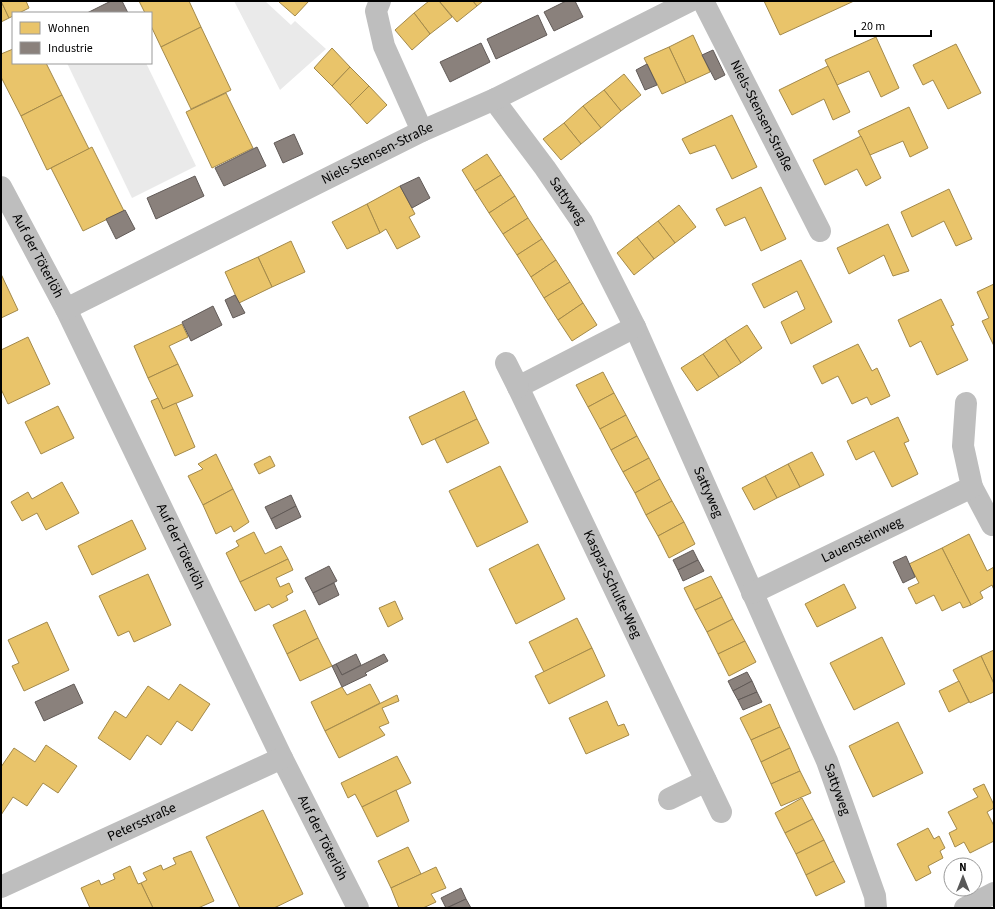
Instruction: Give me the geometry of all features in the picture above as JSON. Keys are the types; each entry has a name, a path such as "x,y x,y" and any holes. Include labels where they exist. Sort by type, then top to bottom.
{"street":[{"path":"380,1 376,11 384,46 422,131"},
{"name":"Niels-Stensen-Straße","path":"66,309 422,131 495,99 690,1"},
{"name":"Niels-Stensen-Straße","path":"703,1 820,231"},
{"name":"Sattyweg","path":"495,99 582,222 635,327 827,761 875,896 876,908"},
{"name":"Auf der Töterlöh","path":"1,187 66,309 282,758 358,908"},
{"path":"518,387 635,327"},
{"name":"Kaspar-Schulte-Weg","path":"506,362 721,812"},
{"path":"966,403 963,446 972,486 992,525"},
{"name":"Lauensteinweg","path":"752,593 972,486"},
{"name":"Petersstraße","path":"1,887 282,758"},
{"path":"669,799 706,781"},
{"path":"965,908 994,893"}],"shaded area":[{"path":"234,1 265,1 291,25 295,21 326,49 280,90"},
{"path":"67,64 146,64 196,166 132,198"}],"building: Wohnen":[{"path":"1,1 9,18 1,22"},
{"path":"1,1 26,1 29,8 21,12 12,12 12,16 9,18"},
{"path":"139,1 189,1 201,27 161,47 152,28 152,12 144,12"},
{"path":"278,1 309,1 295,16"},
{"path":"429,1 439,1 452,17 430,34 414,13"},
{"path":"473,1 477,6 457,22 440,2"},
{"path":"473,1 483,1 477,6"},
{"path":"764,1 854,1 780,35"},
{"path":"414,13 430,34 412,50 395,30"},
{"path":"201,27 231,90 191,109 161,47"},
{"path":"693,35 710,72 686,83 669,47"},
{"path":"876,37 899,88 881,97 869,71 837,85 825,60"},
{"path":"956,44 981,93 948,109 933,80 923,85 913,65"},
{"path":"669,47 686,83 662,94 644,58"},
{"path":"332,48 350,67 332,86 314,68"},
{"path":"12,49 12,64 46,64 62,95 21,116 1,77 1,54"},
{"path":"828,66 850,112 833,120 824,99 792,115 779,90"},
{"path":"350,67 369,86 350,105 332,86"},
{"path":"624,74 641,95 621,111 604,90"},
{"path":"369,86 387,105 367,124 350,105"},
{"path":"604,90 621,111 601,128 583,106"},
{"path":"226,93 253,148 212,168 186,112"},
{"path":"62,95 89,149 47,170 21,116"},
{"path":"583,106 601,128 581,144 564,123"},
{"path":"909,107 928,148 910,157 903,141 870,155 858,131"},
{"path":"732,115 757,167 732,179 715,145 690,154 682,139"},
{"path":"564,123 581,144 561,160 543,139"},
{"path":"861,136 881,178 866,186 857,169 825,185 813,160"},
{"path":"92,147 124,211 83,231 51,168"},
{"path":"487,154 501,175 475,191 462,170"},
{"path":"501,175 515,196 489,213 475,191"},
{"path":"400,186 415,214 409,217 420,237 397,249 386,229 380,233 367,204"},
{"path":"761,187 786,239 761,251 745,217 725,226 716,209"},
{"path":"949,189 972,239 956,246 944,221 912,237 901,212"},
{"path":"515,196 528,218 503,234 489,213"},
{"path":"367,204 380,233 347,249 332,222"},
{"path":"679,205 696,227 675,243 658,221"},
{"path":"528,218 542,239 517,255 503,234"},
{"path":"658,221 675,243 654,259 637,237"},
{"path":"888,224 909,271 893,276 884,255 849,274 837,248"},
{"path":"637,237 654,259 634,275 617,253"},
{"path":"542,239 556,260 531,277 517,255"},
{"path":"291,241 305,272 272,287 258,257"},
{"path":"258,257 272,287 239,303 225,272"},
{"path":"556,260 570,282 544,298 531,277"},
{"path":"801,260 832,322 791,344 781,322 805,309 797,291 764,308 752,284"},
{"path":"1,274 18,310 1,318"},
{"path":"570,282 583,303 558,320 544,298"},
{"path":"994,284 994,346 982,321 989,318 977,292"},
{"path":"941,299 954,325 951,326 968,360 937,375 921,341 910,347 898,320"},
{"path":"583,303 597,325 572,341 558,320"},
{"path":"182,324 188,337 169,346 178,364 148,378 134,346"},
{"path":"747,325 762,348 741,363 725,339"},
{"path":"28,337 50,384 8,404 1,389 1,350"},
{"path":"725,339 741,363 719,377 703,354"},
{"path":"858,344 872,371 877,368 890,396 871,405 867,397 852,404 838,376 822,384 813,366"},
{"path":"703,354 719,377 697,391 681,368"},
{"path":"178,364 193,396 163,409 148,378"},
{"path":"603,372 614,393 588,407 576,385"},
{"path":"464,391 477,419 422,445 409,417"},
{"path":"614,393 626,415 600,429 588,407"},
{"path":"158,398 163,409 176,403 195,447 175,456 151,401"},
{"path":"58,406 74,438 41,454 25,422"},
{"path":"626,415 637,436 611,450 600,429"},
{"path":"898,417 909,441 904,443 918,474 892,487 874,451 856,460 847,441"},
{"path":"477,419 489,443 447,463 435,439"},
{"path":"637,436 649,458 623,472 611,450"},
{"path":"812,452 824,475 800,487 788,464"},
{"path":"216,454 233,489 203,505 188,476 203,469 198,464"},
{"path":"270,456 275,466 259,474 254,464"},
{"path":"649,458 660,479 635,493 623,472"},
{"path":"788,464 800,487 777,498 765,476"},
{"path":"500,466 528,522 477,547 449,491"},
{"path":"765,476 777,498 754,510 742,488"},
{"path":"660,479 672,501 646,515 635,493"},
{"path":"62,482 79,513 46,530 37,513 22,521 11,502 28,492 32,499"},
{"path":"233,489 249,522 234,532 231,526 216,534 203,505"},
{"path":"672,501 684,522 658,536 646,515"},
{"path":"132,520 146,549 92,575 78,546"},
{"path":"684,522 695,544 669,558 658,536"},
{"path":"254,532 265,554 281,546 288,559 240,582 226,553 239,546 236,541"},
{"path":"969,534 987,571 994,567 994,590 992,585 980,592 983,598 971,605 942,548"},
{"path":"538,544 565,599 516,624 489,569"},
{"path":"942,548 971,605 963,608 960,602 942,611 934,595 916,604 908,588 919,583 909,564"},
{"path":"288,559 293,570 276,578 280,587 289,583 293,592 286,596 288,600 272,608 269,604 255,611 240,582"},
{"path":"148,574 171,625 134,642 129,631 118,636 99,596"},
{"path":"711,576 722,597 695,610 684,588"},
{"path":"844,584 856,608 817,627 805,604"},
{"path":"722,597 733,619 707,632 695,610"},
{"path":"395,601 403,619 388,627 379,608"},
{"path":"305,610 318,638 287,654 273,625"},
{"path":"577,618 592,648 544,672 529,642"},
{"path":"733,619 745,641 718,654 707,632"},
{"path":"47,622 69,670 24,691 12,666 19,663 8,640"},
{"path":"882,637 905,684 854,710 830,663"},
{"path":"318,638 332,666 300,681 287,654"},
{"path":"745,641 756,662 729,676 718,654"},
{"path":"592,648 605,676 549,704 535,676"},
{"path":"994,650 994,684 981,656"},
{"path":"981,656 994,684 994,692 970,703 953,670"},
{"path":"959,681 969,702 949,712 939,691"},
{"path":"180,684 210,704 192,731 177,721 161,745 147,735 130,760 98,738 115,711 126,718 148,686 169,700"},
{"path":"370,684 380,703 325,731 311,702 342,687 347,695"},
{"path":"397,695 399,701 382,708 389,723 379,727 385,735 339,758 325,731"},
{"path":"607,701 618,726 624,724 629,735 586,754 569,718"},
{"path":"770,704 780,727 751,740 740,718"},
{"path":"898,722 923,773 873,797 849,746"},
{"path":"780,727 790,748 761,762 751,740"},
{"path":"46,745 77,766 58,793 43,783 27,806 13,797 1,815 1,767 14,748 35,762"},
{"path":"790,748 800,771 771,784 761,762"},
{"path":"397,756 411,783 362,807 355,794 348,798 341,783"},
{"path":"800,771 811,793 781,806 771,784"},
{"path":"984,784 994,805 994,808 987,812 994,826 994,841 970,853 964,842 955,847 949,833 957,829 948,812 978,797 973,789"},
{"path":"396,790 409,821 377,837 362,807"},
{"path":"802,798 813,819 785,833 775,813"},
{"path":"263,810 303,894 274,908 240,908 206,837"},
{"path":"813,819 824,840 796,854 785,833"},
{"path":"928,828 934,839 939,836 945,848 940,851 943,858 928,866 931,873 916,881 897,844"},
{"path":"824,840 834,861 806,875 796,854"},
{"path":"408,847 421,874 391,888 378,861"},
{"path":"191,851 214,901 198,908 153,908 141,883 147,880 143,873 161,865 163,870 176,864 173,858"},
{"path":"834,861 845,882 816,896 806,875"},
{"path":"130,866 138,884 141,883 153,908 90,908 81,888 99,880 101,885 115,879 113,874"},
{"path":"436,867 446,888 431,894 436,902 423,908 399,908 391,888"}],"building: Industrie":[{"path":"111,1 122,1 128,12 89,12"},
{"path":"566,1 575,1 583,17 554,31 544,12"},
{"path":"538,15 547,35 496,59 487,39"},
{"path":"481,43 490,62 450,82 440,62"},
{"path":"713,50 725,75 715,80 702,55"},
{"path":"647,64 657,85 645,90 636,70"},
{"path":"294,134 303,154 283,163 274,143"},
{"path":"257,147 266,166 224,186 215,168"},
{"path":"195,176 204,196 156,219 147,198"},
{"path":"419,177 430,198 412,208 400,186"},
{"path":"125,210 135,229 116,239 106,219"},
{"path":"235,295 245,313 233,318 225,300"},
{"path":"213,306 222,325 191,341 182,322"},
{"path":"291,495 296,506 271,519 265,507"},
{"path":"296,506 301,517 276,529 271,519"},
{"path":"693,550 698,560 678,570 673,560"},
{"path":"906,556 915,577 903,583 893,562"},
{"path":"698,560 704,571 683,581 678,570"},
{"path":"329,566 337,581 313,593 305,578"},
{"path":"334,583 339,595 319,605 313,593"},
{"path":"356,654 361,665 342,675 336,664"},
{"path":"384,654 388,661 365,673 367,675 342,687 332,666 336,664 342,675"},
{"path":"747,672 752,681 733,691 728,681"},
{"path":"752,681 757,692 738,700 733,691"},
{"path":"74,684 83,703 44,721 35,702"},
{"path":"757,692 762,702 743,710 738,700"},
{"path":"461,888 466,899 446,908 441,898"},
{"path":"466,899 471,908 447,908"}]}
